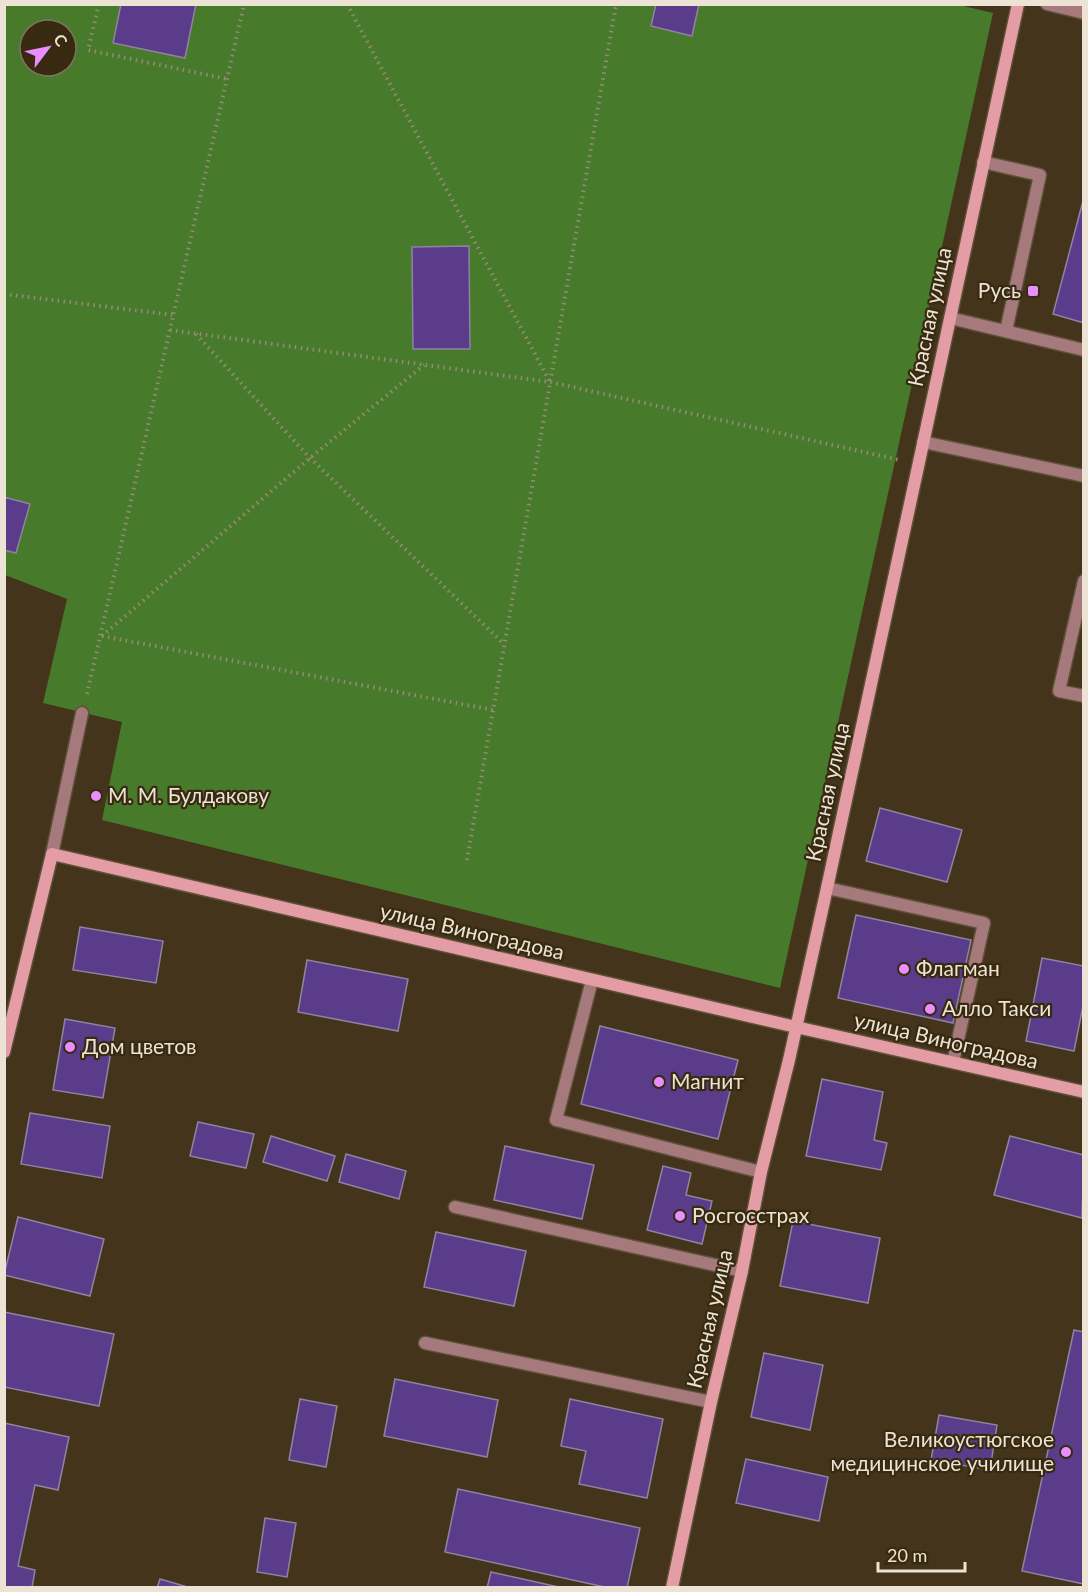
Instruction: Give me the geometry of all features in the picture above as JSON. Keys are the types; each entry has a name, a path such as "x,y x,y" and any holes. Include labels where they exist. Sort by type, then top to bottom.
{"main road":[{"name":"Красная улица","path":"672,1587 711,1402 742,1271 761,1172 827,888 1018,4"},
{"name":"улица Виноградова","path":"51,854 795,1028 1083,1092"},
{"path":"4,1052 51,854"}],"street":[{"path":"1047,4 1083,13"},
{"path":"984,162 1040,175 1006,331"},
{"path":"950,318 1083,350"},
{"path":"923,442 1083,476"},
{"path":"1083,581 1059,691 1083,696"},
{"path":"51,854 82,713"},
{"path":"827,888 984,923 953,1062"},
{"path":"592,980 556,1120 761,1172"},
{"path":"455,1207 742,1271"},
{"path":"425,1343 711,1402"}],"path":[{"path":"99,4 88,50 227,79"},
{"path":"82,713 244,4"},
{"path":"347,4 550,382"},
{"path":"467,860 616,4"},
{"path":"4,294 174,315"},
{"path":"170,330 550,382 918,465"},
{"path":"196,333 310,458 504,644"},
{"path":"101,636 310,458 424,365"},
{"path":"101,636 493,710"}],"green space":[{"path":"955,4 993,13 780,988 102,820 122,722 43,703 67,599 5,575 4,5"}],"building":[{"path":"121,4 196,4 185,58 113,43"},
{"path":"656,4 699,4 692,36 651,26"},
{"path":"1084,197 1084,323 1053,314"},
{"path":"469,246 470,349 413,349 412,247"},
{"path":"4,497 30,504 16,553 4,550"},
{"path":"880,808 962,830 947,882 866,861"},
{"name":"Флагман","path":"856,915 971,940 953,1023 838,998"},
{"path":"80,927 163,941 156,983 73,970"},
{"path":"1042,958 1084,966 1084,1001 1074,1051 1026,1041"},
{"path":"307,960 408,979 398,1031 298,1012"},
{"path":"65,1019 115,1028 103,1098 53,1090"},
{"name":"Магнит","path":"600,1026 738,1060 718,1139 581,1104"},
{"path":"822,1079 883,1092 874,1140 887,1143 881,1170 806,1156"},
{"path":"30,1113 110,1126 102,1178 21,1164"},
{"path":"198,1122 254,1134 246,1168 190,1156"},
{"path":"271,1136 335,1156 327,1181 263,1162"},
{"path":"1010,1136 1084,1155 1082,1218 994,1195"},
{"path":"505,1146 594,1165 582,1219 494,1200"},
{"path":"346,1154 406,1171 399,1199 339,1182"},
{"name":"Росгосстрах","path":"663,1166 691,1173 686,1195 712,1201 702,1244 647,1230"},
{"path":"18,1217 104,1239 90,1296 4,1275"},
{"path":"793,1221 880,1238 868,1303 780,1286"},
{"path":"436,1232 526,1251 514,1306 424,1287"},
{"path":"4,1312 114,1334 99,1406 4,1387"},
{"name":"Великоустюгское медицинское училище","path":"1074,1330 1084,1332 1084,1584 1022,1571"},
{"path":"764,1353 823,1365 810,1430 751,1417"},
{"path":"395,1379 498,1400 487,1457 384,1436"},
{"path":"300,1399 337,1406 326,1467 289,1460"},
{"path":"570,1399 663,1419 647,1498 579,1484 586,1451 561,1446"},
{"path":"939,1415 997,1425 990,1470 931,1460"},
{"path":"4,1423 69,1437 58,1490 35,1485 18,1566 35,1570 32,1588 4,1588"},
{"path":"746,1459 828,1477 819,1521 736,1503"},
{"path":"458,1489 640,1528 627,1588 609,1588 445,1552"},
{"path":"265,1518 296,1523 287,1577 257,1572"},
{"path":"491,1572 563,1588 487,1588"},
{"path":"160,1579 191,1588 157,1588"}],"place":[{"name":"Русь","path":"1033,291"},
{"name":"М. М. Булдакову","path":"96,796"},
{"name":"Флагман","path":"904,969"},
{"name":"Алло Такси","path":"930,1009"},
{"name":"Дом цветов","path":"70,1047"},
{"name":"Магнит","path":"659,1082"},
{"name":"Росгосстрах","path":"680,1216"},
{"name":"Великоустюгское медицинское училище","path":"1066,1452"}]}
